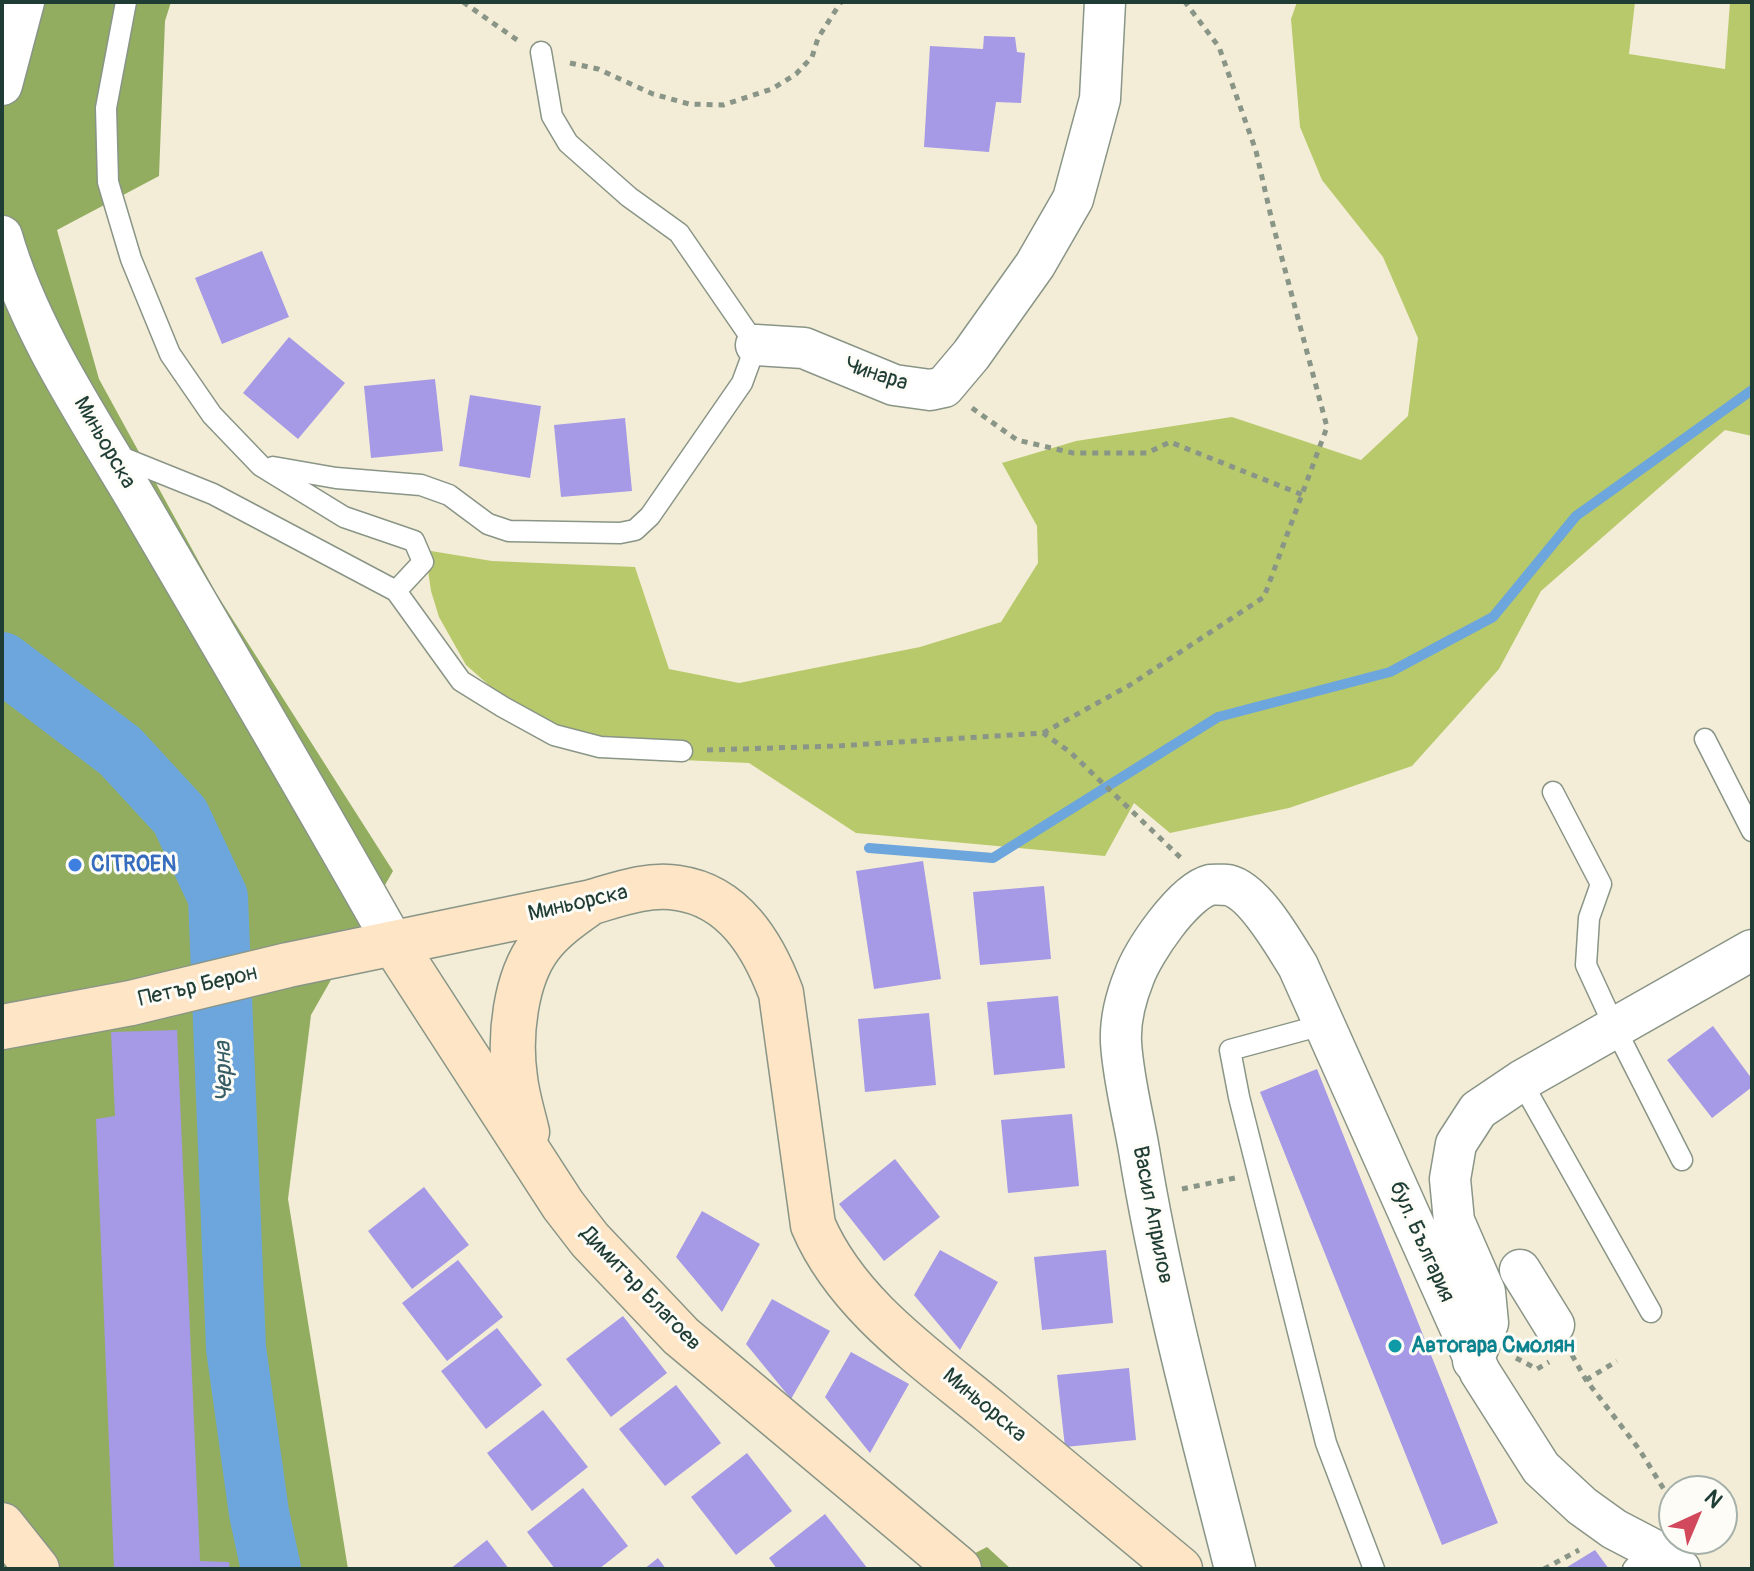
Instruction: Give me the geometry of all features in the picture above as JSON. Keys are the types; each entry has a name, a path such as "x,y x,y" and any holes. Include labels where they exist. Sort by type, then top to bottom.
{"main road":[{"name":"Миньорска","path":"394,944 592,902 632,890 678,888 711,898 731,912 752,934 770,963 781,993 813,1225 824,1251 841,1277 898,1333 1180,1569"},
{"path":"534,1162 515,1078 516,1013 525,976 539,948 558,927 592,902"},
{"name":"Петър Берон","path":"2,1027 131,1003 288,965 394,944"},
{"name":"Димитър Благоев","path":"394,944 534,1162 590,1240 681,1336 959,1569"},
{"path":"2,1525 37,1569"}],"street":[{"path":"2,85 24,2"},
{"path":"944,387 971,355 1035,265 1073,199 1100,99 1105,2"},
{"name":"Миньорска","path":"2,236 12,270 53,355 394,944"},
{"name":"Чинара","path":"756,345 804,348 894,385 930,390 944,387"},
{"name":"бул. България","path":"1210,885 1231,886 1251,899 1298,966 1473,1361 1541,1468 1582,1506 1657,1563"},
{"name":"Васил Априлов","path":"1210,885 1195,893 1179,909 1154,941 1135,974 1124,1007 1121,1042 1147,1201 1235,1569"},
{"path":"1473,1361 1488,1323 1485,1292 1454,1221 1450,1179 1456,1144 1478,1110 1521,1081 1752,950"},
{"path":"1520,1270 1562,1337"}],"lane":[{"path":"126,2 106,108 108,182 131,259 170,354 212,415 261,466 344,517 414,541 423,562 396,591"},
{"path":"261,466 336,478 421,485 449,495 488,524 509,531 620,533 635,530 650,516 742,383 756,345 679,233 629,197 568,143 552,116 541,52"},
{"path":"109,452 213,494 396,591 461,681 554,735 600,747 682,751"},
{"path":"1705,739 1752,831"},
{"path":"1553,792 1601,884 1589,918 1586,965 1682,1160"},
{"path":"1326,1024 1230,1050 1326,1443 1374,1569"},
{"path":"1521,1081 1651,1312"}],"path":[{"path":"463,2 515,40 559,60 598,69 653,94 689,104 723,105 772,89 796,74 812,57 818,38 841,2"},
{"path":"682,751 837,746 1043,733 1130,685 1264,597 1327,427 1256,151 1219,47 1185,2"},
{"path":"944,387 1017,440 1073,453 1147,453 1170,442 1303,495"},
{"path":"1043,733 1070,752 1210,885"},
{"path":"1174,1191 1258,1173"},
{"path":"1562,1337 1586,1380 1639,1449 1658,1480"},
{"path":"1586,1380 1617,1361"}],"green space":[{"path":"2,2 171,2 165,21 159,176 57,230 99,379 216,593 393,871 311,1015 288,1199 348,1569 2,1569"},
{"path":"1297,2 1635,2 1629,54 1725,69 1730,2 1752,2 1752,436 1725,430 1541,591 1499,669 1412,766 1289,808 1170,833 1134,803 1105,856 856,833 749,763 614,757 516,709 466,665 439,617 431,591 425,550 492,561 635,567 669,669 739,683 920,647 1001,622 1038,563 1037,526 1002,463 1076,441 1232,417 1361,460 1408,416 1418,338 1383,257 1322,180 1300,127 1291,19"},
{"path":"987,1547 1011,1569 944,1569"}],"building":[{"path":"984,36 1015,37 1017,52 1025,53 1021,103 996,102 989,152 924,147 930,46 983,49"},
{"path":"262,251 289,317 222,344 195,278"},
{"path":"289,337 345,383 298,439 243,393"},
{"path":"435,379 443,451 371,458 364,386"},
{"path":"470,395 541,406 530,478 459,466"},
{"path":"625,418 632,491 561,497 554,425"},
{"path":"923,861 941,979 874,989 856,871"},
{"path":"1044,886 1051,959 980,965 973,892"},
{"path":"1058,996 1065,1068 994,1075 987,1002"},
{"path":"929,1013 936,1085 865,1092 858,1019"},
{"path":"1713,1026 1752,1079 1752,1087 1712,1118 1667,1060"},
{"path":"177,1030 200,1561 229,1562 230,1569 114,1569 96,1119 115,1116 111,1032"},
{"name":"Автогара Смолян","path":"1317,1069 1498,1523 1442,1545 1260,1092"},
{"path":"1072,1114 1079,1186 1008,1193 1001,1120"},
{"path":"895,1159 940,1217 884,1261 839,1204"},
{"path":"424,1187 469,1245 412,1289 368,1231"},
{"path":"702,1211 760,1244 722,1312 676,1257"},
{"path":"940,1250 998,1282 960,1350 914,1295"},
{"path":"1106,1250 1113,1323 1042,1330 1034,1257"},
{"path":"458,1260 503,1317 447,1361 402,1303"},
{"path":"772,1299 830,1331 791,1399 746,1344"},
{"path":"623,1316 667,1373 611,1417 566,1359"},
{"path":"497,1328 542,1385 486,1429 441,1371"},
{"path":"851,1352 909,1384 870,1453 825,1397"},
{"path":"1129,1368 1136,1440 1065,1447 1057,1375"},
{"path":"676,1385 721,1443 665,1486 619,1429"},
{"path":"543,1410 588,1467 532,1511 487,1453"},
{"path":"747,1453 792,1511 736,1555 691,1497"},
{"path":"583,1488 628,1546 599,1569 555,1569 527,1532"},
{"path":"825,1514 868,1569 777,1569 769,1558"},
{"path":"487,1540 509,1569 450,1569"},
{"path":"1595,1550 1609,1569 1564,1569"},
{"path":"658,1558 666,1569 644,1569"}],"waterway":[{"path":"869,848 993,858 1218,717 1390,672 1493,617 1576,516 1752,390"},
{"name":"Черна","path":"2,662 120,751 180,816 218,897 236,1348 259,1513 271,1569"}],"place":[{"name":"CITROEN","path":"75,865"},
{"name":"Автогара Смолян","path":"1395,1346"}]}
